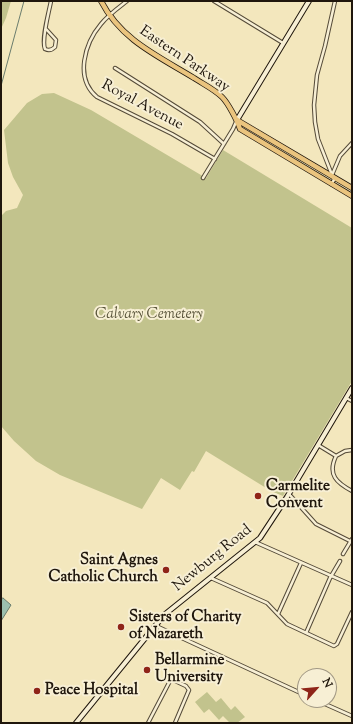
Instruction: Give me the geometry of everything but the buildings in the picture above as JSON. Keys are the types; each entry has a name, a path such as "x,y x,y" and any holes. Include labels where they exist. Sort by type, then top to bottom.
{"main road":[{"name":"Eastern Parkway","path":"101,1 110,16 125,34 138,44 219,94 237,120 240,129 352,196"},
{"path":"237,120 309,1"},
{"name":"Eastern Parkway","path":"237,120 352,188"},
{"name":"Newburg Road","path":"76,723 169,611 255,542 265,532 352,388"}],"street":[{"path":"46,29 56,40 56,47 53,50 45,49 44,46 44,37 51,1"},
{"name":"Royal Avenue","path":"127,1 98,28 87,50 84,70 86,81 90,90 97,97 172,134 215,159"},
{"path":"214,1 283,43"},
{"path":"331,184 334,180 318,139 315,122 314,92 316,75 325,46 335,1"},
{"path":"115,68 200,122 224,144"},
{"path":"203,178 237,120"},
{"path":"332,176 340,156 352,143"},
{"path":"346,398 352,401"},
{"path":"318,445 336,456"},
{"path":"352,450 345,451 336,456 333,468 335,478 340,484 352,491"},
{"path":"288,494 316,524 352,541 343,554"},
{"path":"255,542 352,585"},
{"path":"306,633 331,576 340,561"},
{"path":"278,614 301,562"},
{"path":"211,577 267,603 287,624 335,645 339,641 352,612"},
{"path":"155,626 297,691"},
{"path":"148,723 171,680 186,686 189,690 175,723"},
{"path":"334,708 352,716"}],"green space":[{"path":"1,1 11,1 1,29"},
{"name":"Calvary Cemetery","path":"54,93 91,110 206,178 223,150 352,228 352,381 283,496 271,491 206,451 194,472 192,471 180,490 161,478 142,509 60,475 36,461 14,441 1,426 1,216 6,211 17,208 23,195 13,177 8,163 4,130 27,103 42,94"},
{"path":"207,692 216,702 221,698 231,710 235,706 245,717 237,723 230,723 223,716 219,720 209,709 204,713 195,702"}],"shaded area":[{"path":"3,598 11,605 1,621 1,601"}],"waterway":[{"path":"1,86 24,1"}],"place":[{"name":"Carmelite Convent","path":"258,496"},
{"name":"Saint Agnes Catholic Church","path":"166,570"},
{"name":"Sisters of Charity of Nazareth","path":"121,627"},
{"name":"Bellarmine University","path":"147,670"},
{"name":"Peace Hospital","path":"37,691"}]}
